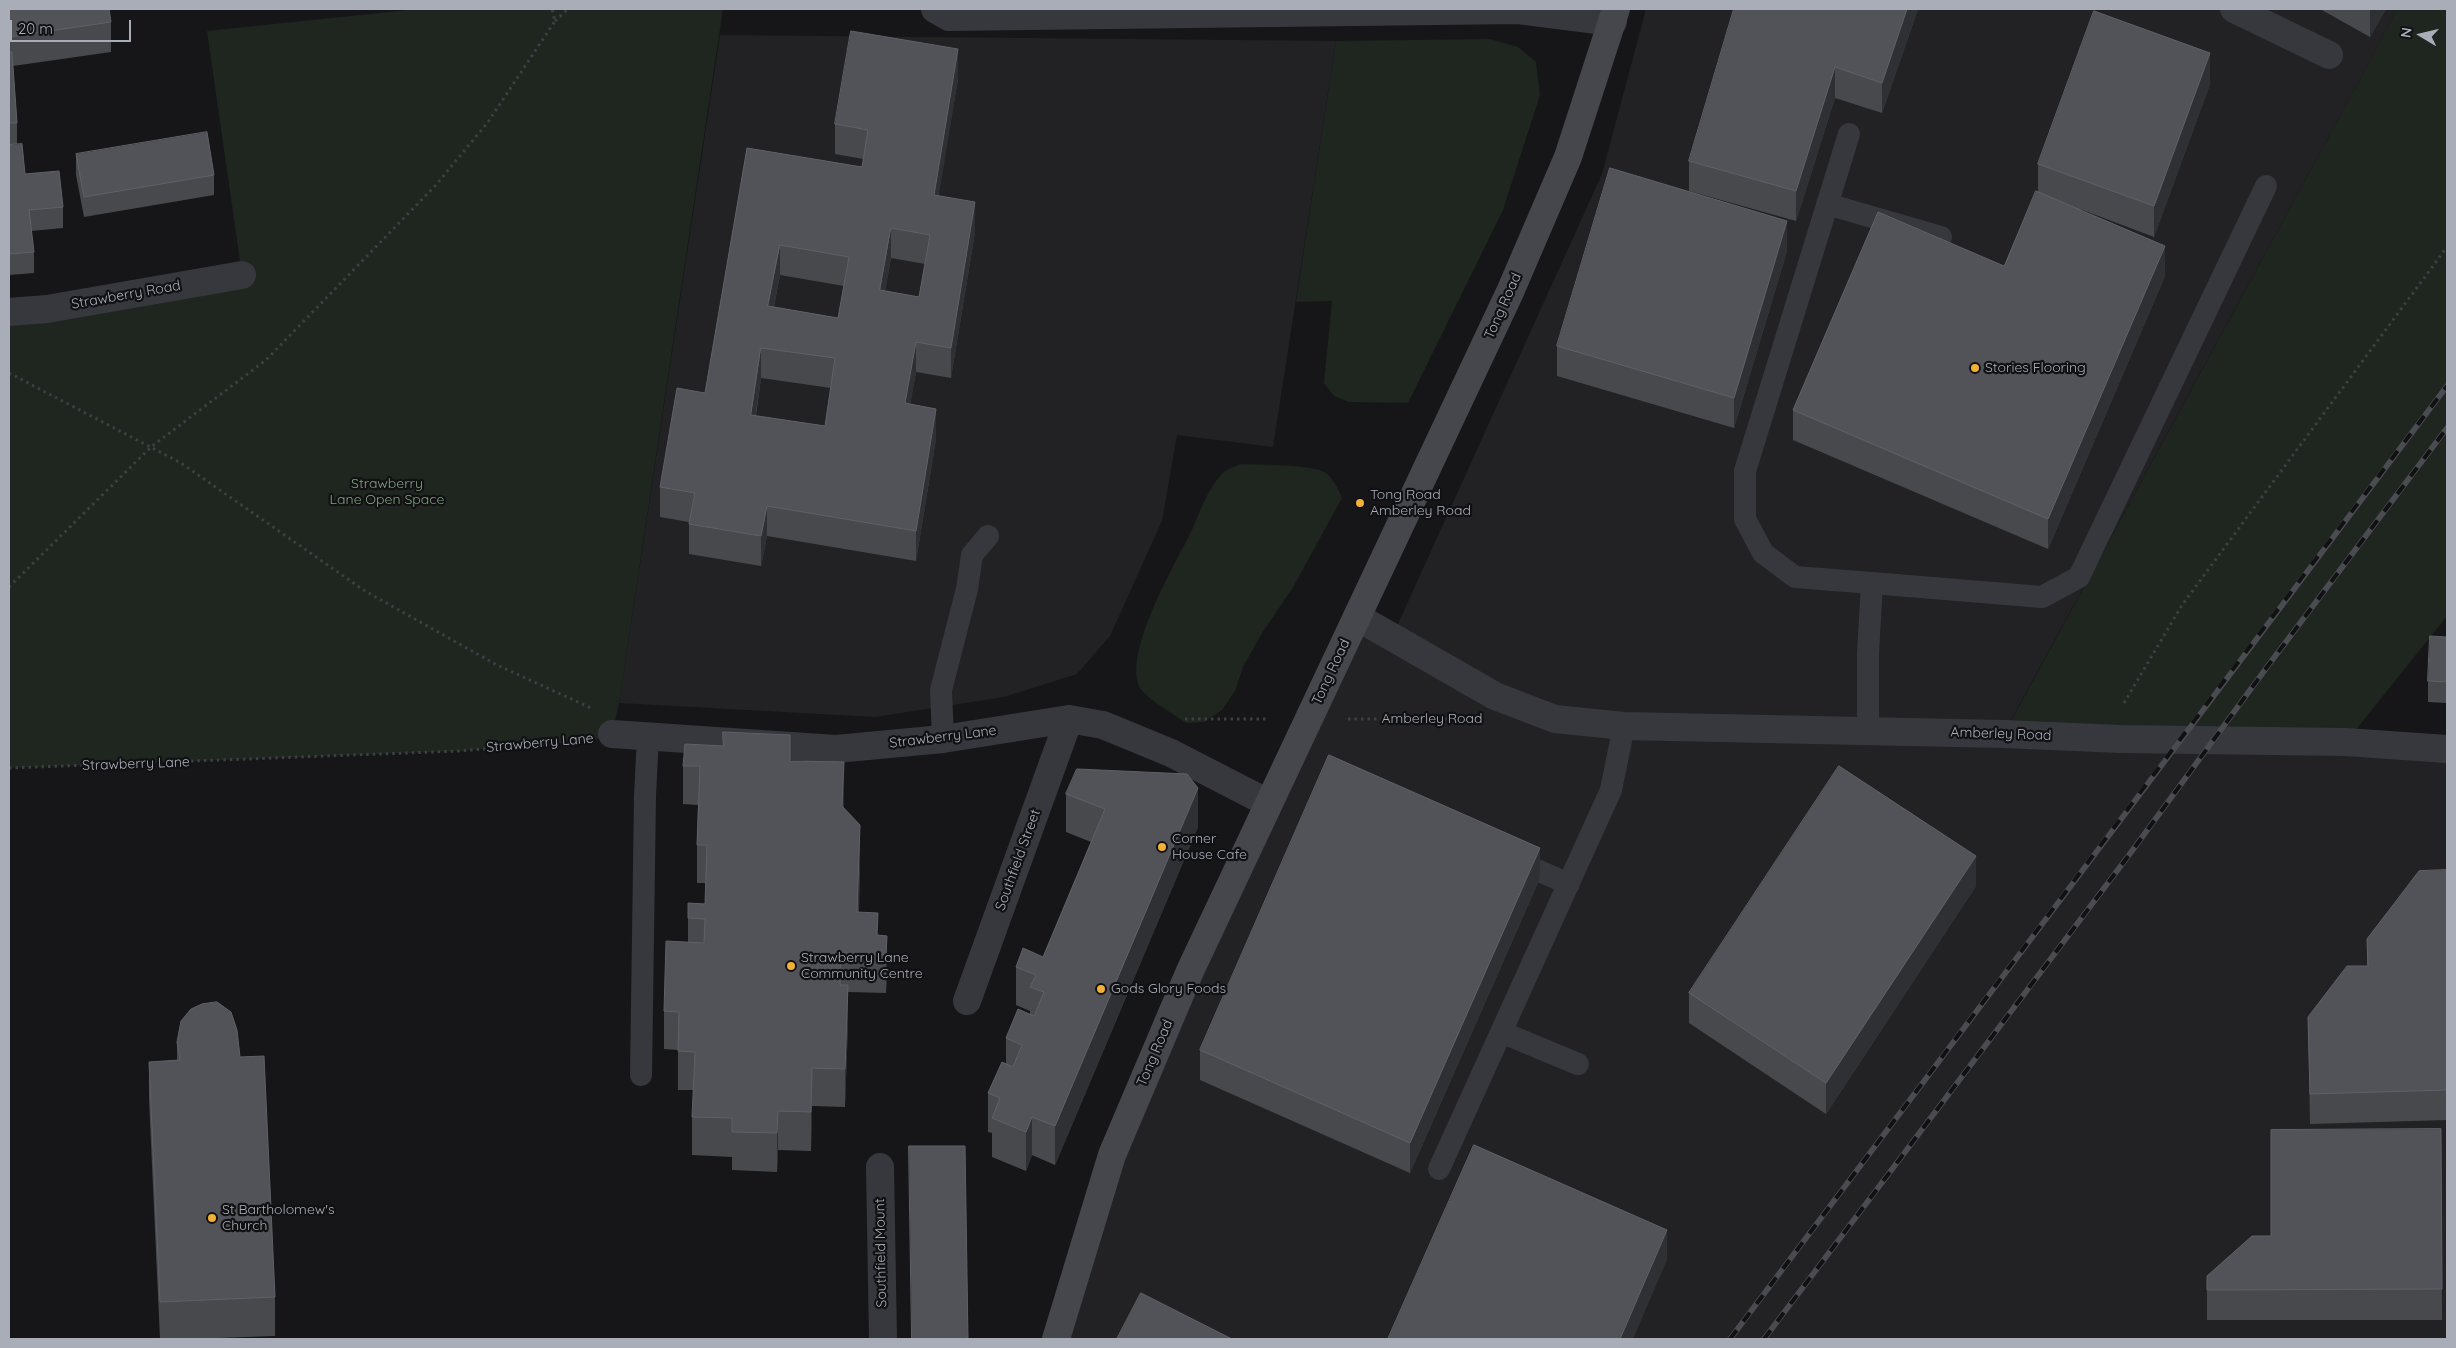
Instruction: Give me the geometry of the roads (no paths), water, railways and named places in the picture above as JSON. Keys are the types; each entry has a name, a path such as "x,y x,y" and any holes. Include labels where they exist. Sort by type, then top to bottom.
{"main road":[{"name":"Tong Road","path":"1056,1339 1112,1155 1190,971 1514,283 1568,157 1614,16"}],"street":[{"path":"2234,9 2329,55"},
{"path":"942,13 1518,10 1614,16"},
{"name":"Strawberry Road","path":"9,312 47,308 242,275"},
{"name":"Amberley Road","path":"1357,617 1495,696 1555,719 1624,726 2346,742 2447,749"},
{"name":"Strawberry Lane","path":"612,734 836,749 943,739 1069,720 1103,724 1171,754 1268,803"},
{"name":"Southfield Street","path":"967,1001 1069,720"},
{"name":"Southfield Mount","path":"880,1167 883,1339"}],"lane":[{"path":"1849,134 1745,471 1745,519 1762,553 1795,576 2042,597 2079,577 2266,186"},
{"path":"1827,204 1941,237"},
{"path":"943,739 941,690 967,589 972,554 988,536"},
{"path":"1868,731 1868,653 1872,584"},
{"path":"1439,1169 1611,790 1624,726"},
{"path":"641,1075 645,796 648,736"},
{"path":"1490,849 1569,884"},
{"path":"1501,1032 1578,1064"}],"railway":[{"path":"1730,1339 2447,386"},
{"path":"1764,1339 2129,855 2267,667 2447,428"}],"place":[{"name":"Stories Flooring","path":"1975,368"},
{"name":"Tong Road Amberley Road","path":"1360,503"},
{"name":"Corner House Cafe","path":"1162,847"},
{"name":"Strawberry Lane Community Centre","path":"791,966"},
{"name":"Gods Glory Foods","path":"1101,989"},
{"name":"St Bartholomew's Church","path":"212,1218"}],"park label":[{"name":"Strawberry Lane Open Space","path":"387,492"}]}
